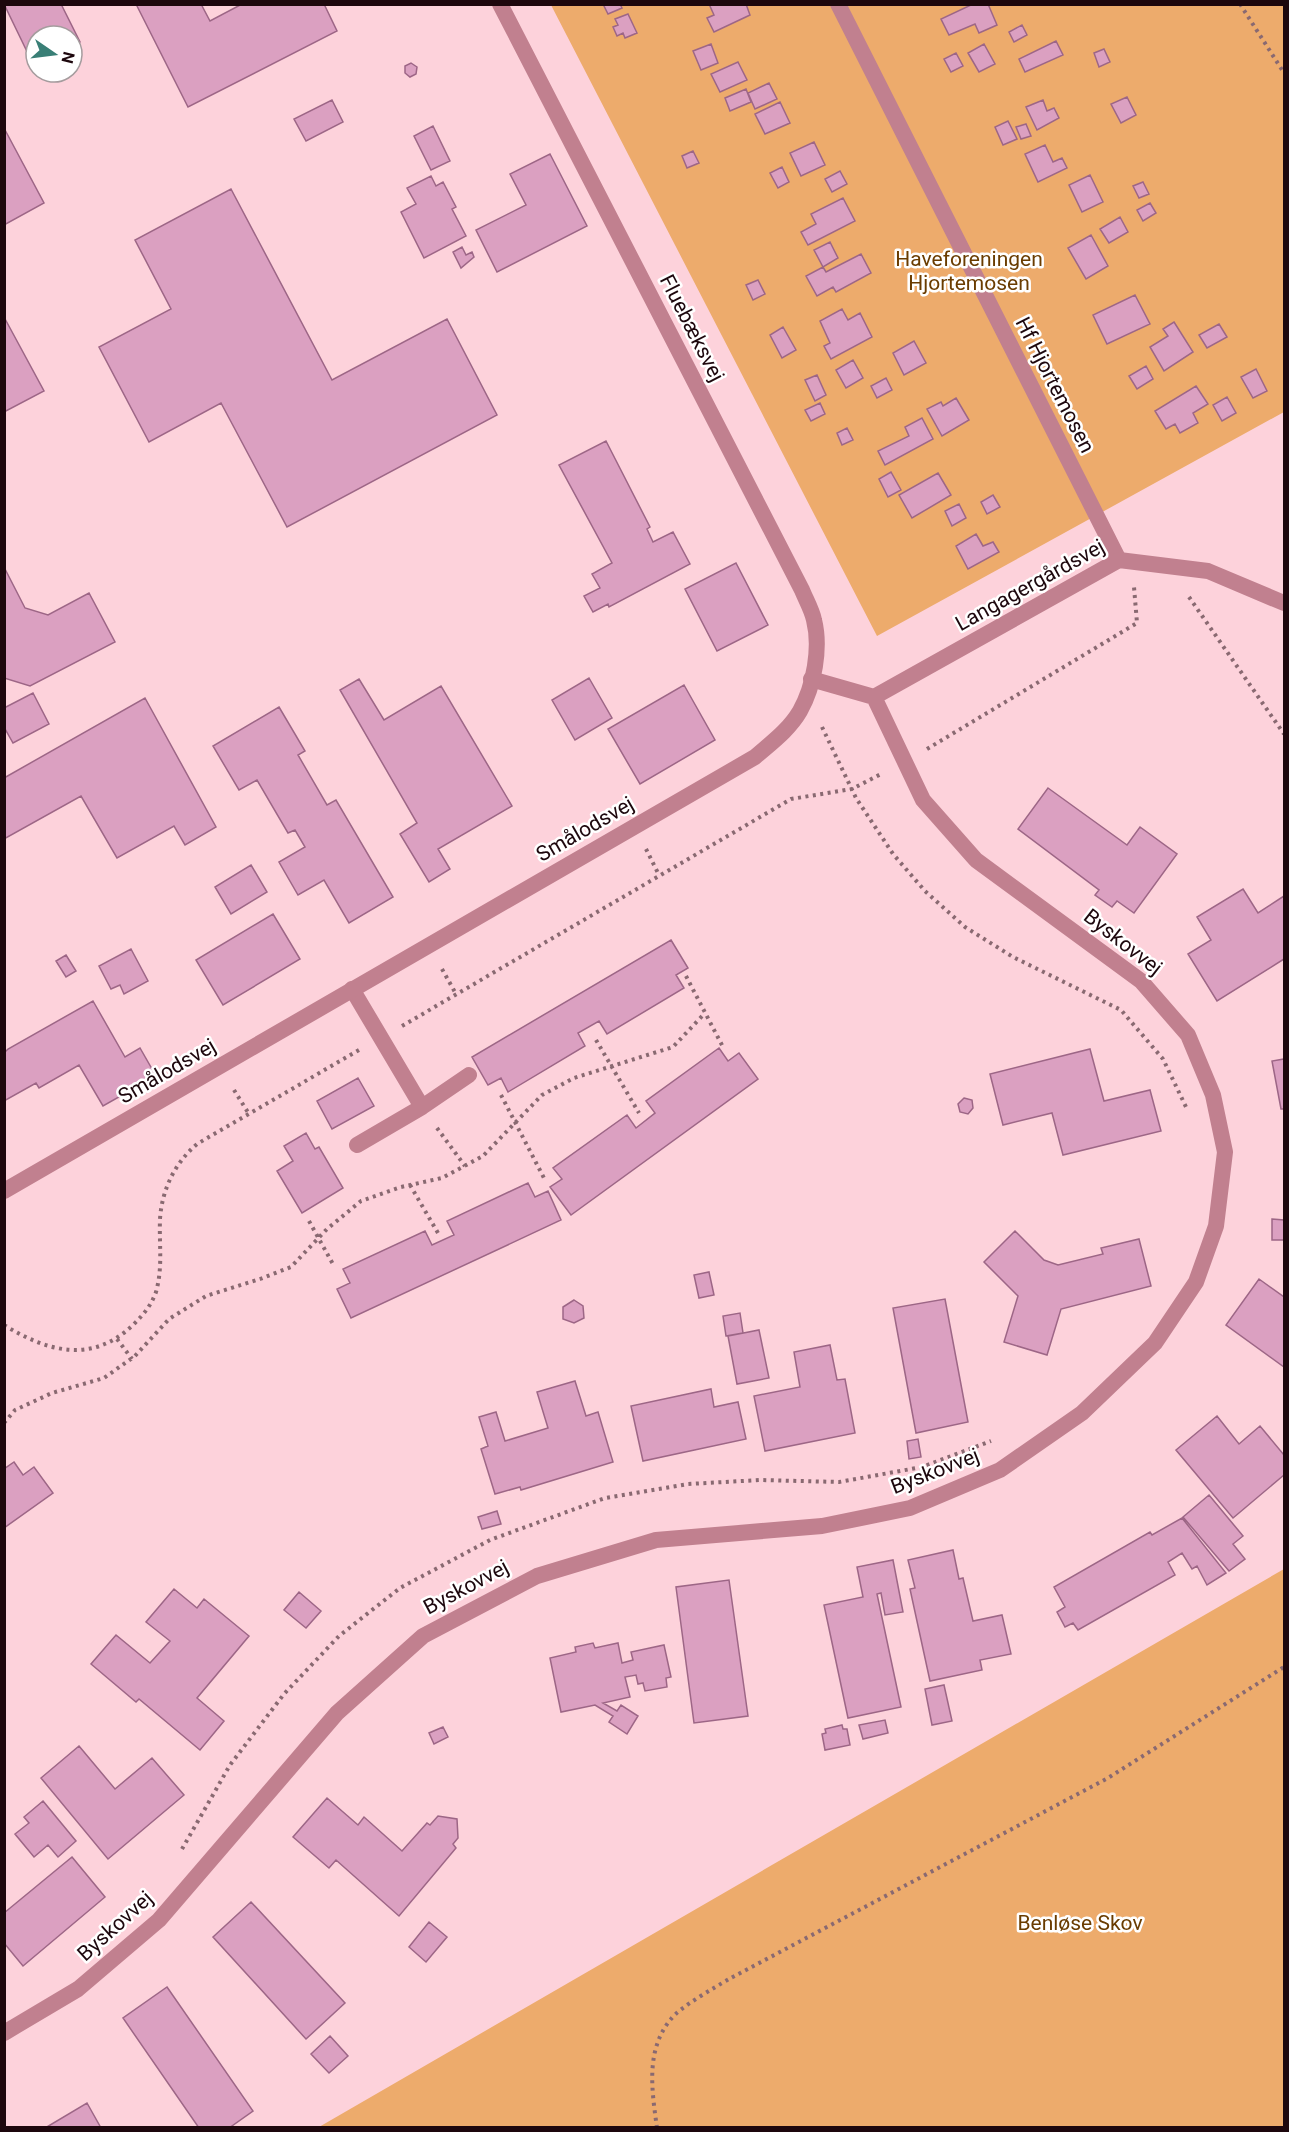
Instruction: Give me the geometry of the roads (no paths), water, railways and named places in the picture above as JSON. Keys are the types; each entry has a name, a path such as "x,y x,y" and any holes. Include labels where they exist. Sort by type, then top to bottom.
{"street":[{"name":"Fluebæksvej","path":"500,4 802,590 814,620 817,648 812,679"},
{"name":"Hf Hjortemosen","path":"838,4 1119,560"},
{"name":"Langagergårdsvej","path":"874,697 1119,560 1208,571 1284,603"},
{"path":"812,679 874,697"},
{"name":"Smålodsvej","path":"4,1191 755,757 783,733 800,710 812,679"},
{"name":"Byskovvej","path":"4,2033 78,1989 159,1920 337,1713 423,1636 537,1576 656,1540 822,1526 910,1509 1000,1470 1082,1413 1155,1343 1196,1282 1216,1227 1225,1152 1213,1095 1188,1035 1141,981 976,860 923,800 874,697"},
{"path":"352,989 422,1107"},
{"path":"357,1145 422,1107 469,1075"}],"park label":[{"name":"Haveforeningen Hjortemosen","path":"969,271"},
{"name":"Benløse Skov","path":"1080,1923"}]}
